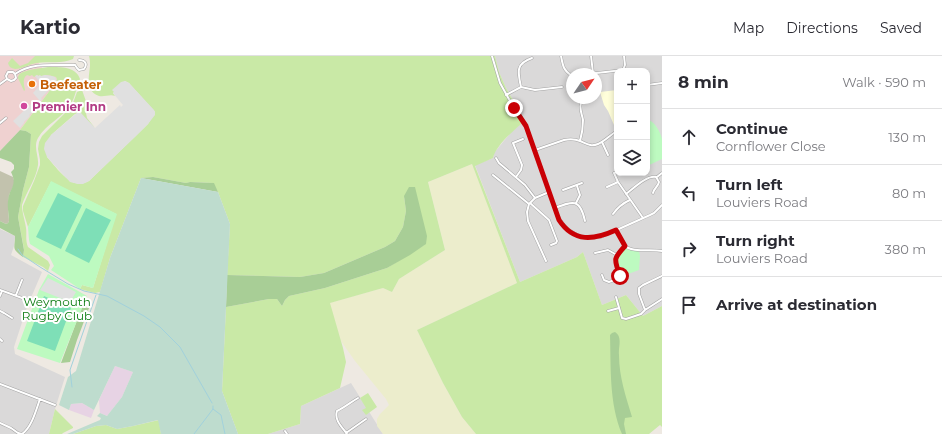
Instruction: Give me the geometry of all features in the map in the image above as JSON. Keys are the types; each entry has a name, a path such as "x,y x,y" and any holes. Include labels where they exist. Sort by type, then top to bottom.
{"street":[{"path":"75,65 79,70 84,69 86,66 85,62 80,60 78,56"},
{"path":"492,56 500,83 526,126 557,214 562,224 570,232 580,236 593,238 601,237 654,213 662,205"},
{"path":"561,56 563,67 566,71"},
{"path":"591,56 592,68"},
{"path":"602,72 623,70 625,66 624,56"},
{"path":"521,87 518,71 521,64 532,58"},
{"path":"75,65 76,62 80,60"},
{"path":"15,74 24,69 36,66 50,64 75,65"},
{"path":"7,80 6,76 8,72 13,72 15,74"},
{"path":"0,84 7,80 14,80 16,78 15,74"},
{"path":"650,85 662,83"},
{"path":"506,95 521,87 535,90 562,87"},
{"path":"580,141 583,128 581,104"},
{"path":"0,123 6,118"},
{"path":"535,150 564,140 572,139 589,145 594,145 602,142 614,133"},
{"path":"516,177 521,170 522,165 513,143 522,139"},
{"path":"602,142 608,155"},
{"path":"496,158 499,163 525,185 535,198"},
{"path":"626,194 650,178 654,176 656,177 662,173"},
{"path":"493,175 549,220 557,241 551,245"},
{"path":"615,176 643,218"},
{"path":"653,192 658,184 656,177"},
{"path":"607,187 618,182"},
{"path":"563,190 582,183"},
{"path":"576,203 580,195 577,185"},
{"path":"649,187 654,189"},
{"path":"546,261 528,221 527,212 530,204 535,198 549,192"},
{"path":"613,214 620,206 630,200"},
{"path":"555,208 570,202 576,203 584,215 584,221"},
{"path":"616,230 625,246 636,249 662,251"},
{"path":"620,277 615,262 617,255 625,246"},
{"path":"595,252 608,250 617,255"},
{"path":"602,275 604,280 607,282 626,275"},
{"path":"645,310 638,292 639,288 662,276"},
{"path":"16,295 22,280"},
{"path":"0,296 1,290 33,302"},
{"path":"616,297 622,318 626,319 641,314 662,299"},
{"path":"608,311 619,308"},
{"path":"0,311 12,318"},
{"path":"0,384 55,405"},
{"path":"358,398 337,411 336,416 347,433 366,418"},
{"path":"0,423 22,434 29,426 40,399"}],"shaded area":[{"path":"0,56 37,56 34,57 43,69 56,77 57,80 20,130 0,151"},
{"path":"495,56 662,56 662,306 643,316 626,295 602,305 583,252 577,257 520,282 475,165 493,158 494,153 512,131 525,121 506,88 499,72"},
{"path":"35,76 52,76 55,77 56,80 40,101 33,93 41,84"},
{"path":"125,81 129,83 154,110 155,115 135,137 89,181 83,184 70,182 47,157 44,149 45,143 51,135 77,113 81,113 95,128 120,105 121,107 123,105 112,90 121,82"},
{"path":"614,90 614,125 604,105 602,92"},
{"path":"33,102 37,105 20,128 13,121"},
{"path":"472,164 517,283 417,330 443,383 462,417 476,434 383,434 377,426 377,419 389,405 341,341 329,303 383,288 392,292 399,279 445,250 428,182"},
{"path":"0,171 13,177 14,180 14,185 9,195 9,221 6,224 0,221"},
{"path":"141,178 218,192 230,224 222,391 238,434 161,434 158,420 117,429 106,425 96,426 73,434 67,434 100,420 101,418 97,416 100,413 107,416 122,397 133,372 115,366 94,410 82,403 71,404 69,410 59,405 68,377 76,371 110,258"},
{"path":"0,229 15,236 11,255 42,272 27,307 14,347 15,354 65,377 49,434 0,434"},
{"path":"48,278 76,292 70,302 40,290"},
{"path":"115,366 133,372 122,397 107,416 100,413 99,400"},
{"path":"351,383 383,434 268,434 300,424 301,406"},
{"path":"82,403 94,410 91,418 69,410 71,404"}],"green space":[{"path":"35,56 74,56 73,59 69,61 37,63 18,69 11,68 8,63 12,58 20,66 28,63"},
{"path":"89,56 495,56 499,72 506,88 525,121 502,143 493,158 475,166 520,282 577,257 583,252 602,305 626,295 643,316 662,306 662,427 660,425 649,434 476,434 462,417 443,383 417,330 517,283 472,164 428,182 445,250 399,279 392,292 383,288 330,303 346,362 340,388 301,406 300,424 268,434 238,434 222,391 226,307 269,299 277,299 282,306 289,296 325,288 387,268 424,245 404,196 406,211 403,227 395,241 385,247 324,273 300,277 227,275 230,224 213,183 186,183 153,177 141,178 110,258 100,292 95,293 80,289 82,285 93,288 116,214 51,182 28,227 23,206 40,165 38,149 39,142 42,136 68,110 73,103 77,92 82,90 87,104 87,118 95,128 79,113 75,114 51,135 47,157 69,180 80,184 84,183 89,181 148,124 155,112 129,83 125,81 113,93 115,96 99,96 95,94 89,83"},
{"path":"48,67 62,67 71,69 80,79 74,99 67,110 45,129 38,138 36,145 38,162 37,170 22,205 28,247 48,261 50,265 48,271 23,257 24,249 18,217 29,167 31,134 20,130 57,80 56,77 48,75 41,77 37,75 34,77 32,75 27,75 25,76 24,80 24,91 18,76 24,72"},
{"path":"650,120 655,125 662,139 662,159 650,165"},
{"path":"20,130 31,134 29,167 18,217 24,250 23,257 15,250 15,236 0,228 0,221 6,224 9,221 8,203 14,181 11,172 14,169 14,165 11,162 0,158 0,151"},
{"path":"153,177 186,183 214,183 218,192 141,178"},
{"path":"51,181 117,214 93,288 82,285 80,289 51,270 54,266 49,256 30,244 28,227"},
{"path":"409,187 415,187 427,236 426,244 410,255 387,268 325,288 289,296 282,306 277,299 269,299 226,307 227,275 300,277 324,273 385,247 395,241 403,227 406,211 404,196"},
{"path":"58,193 82,205 61,249 36,237"},
{"path":"86,208 111,220 89,263 65,251"},
{"path":"626,248 639,251 640,256 639,270 628,274 621,273 617,262 618,257"},
{"name":"Weymouth Rugby Club","path":"48,274 87,296 60,363 17,349 39,290"},
{"path":"44,296 71,308 55,351 27,341"},
{"path":"82,307 89,308 70,362 61,363"},
{"path":"615,332 620,339 620,371 632,417 625,418 624,424 626,434 622,434 613,398 610,335"},
{"path":"368,393 377,407 366,415 362,410 366,408 360,398"},
{"path":"55,409 73,428 62,434 49,434"},
{"path":"159,420 161,434 73,434 96,426 106,425 117,429"}],"waterway":[{"path":"18,249 22,255 68,284 84,291 107,296 144,316 160,327 180,347 212,403"},
{"path":"72,387 70,370 96,295"},
{"path":"194,434 213,409 213,406"},
{"path":"213,409 221,415 225,434"}],"place":[{"name":"Beefeater","path":"32,84"},
{"name":"Premier Inn","path":"24,106"}],"route":[{"path":"514,108 526,126 559,220 570,232 585,237 601,237 616,230 625,246 618,253 615,262 620,276"}]}
